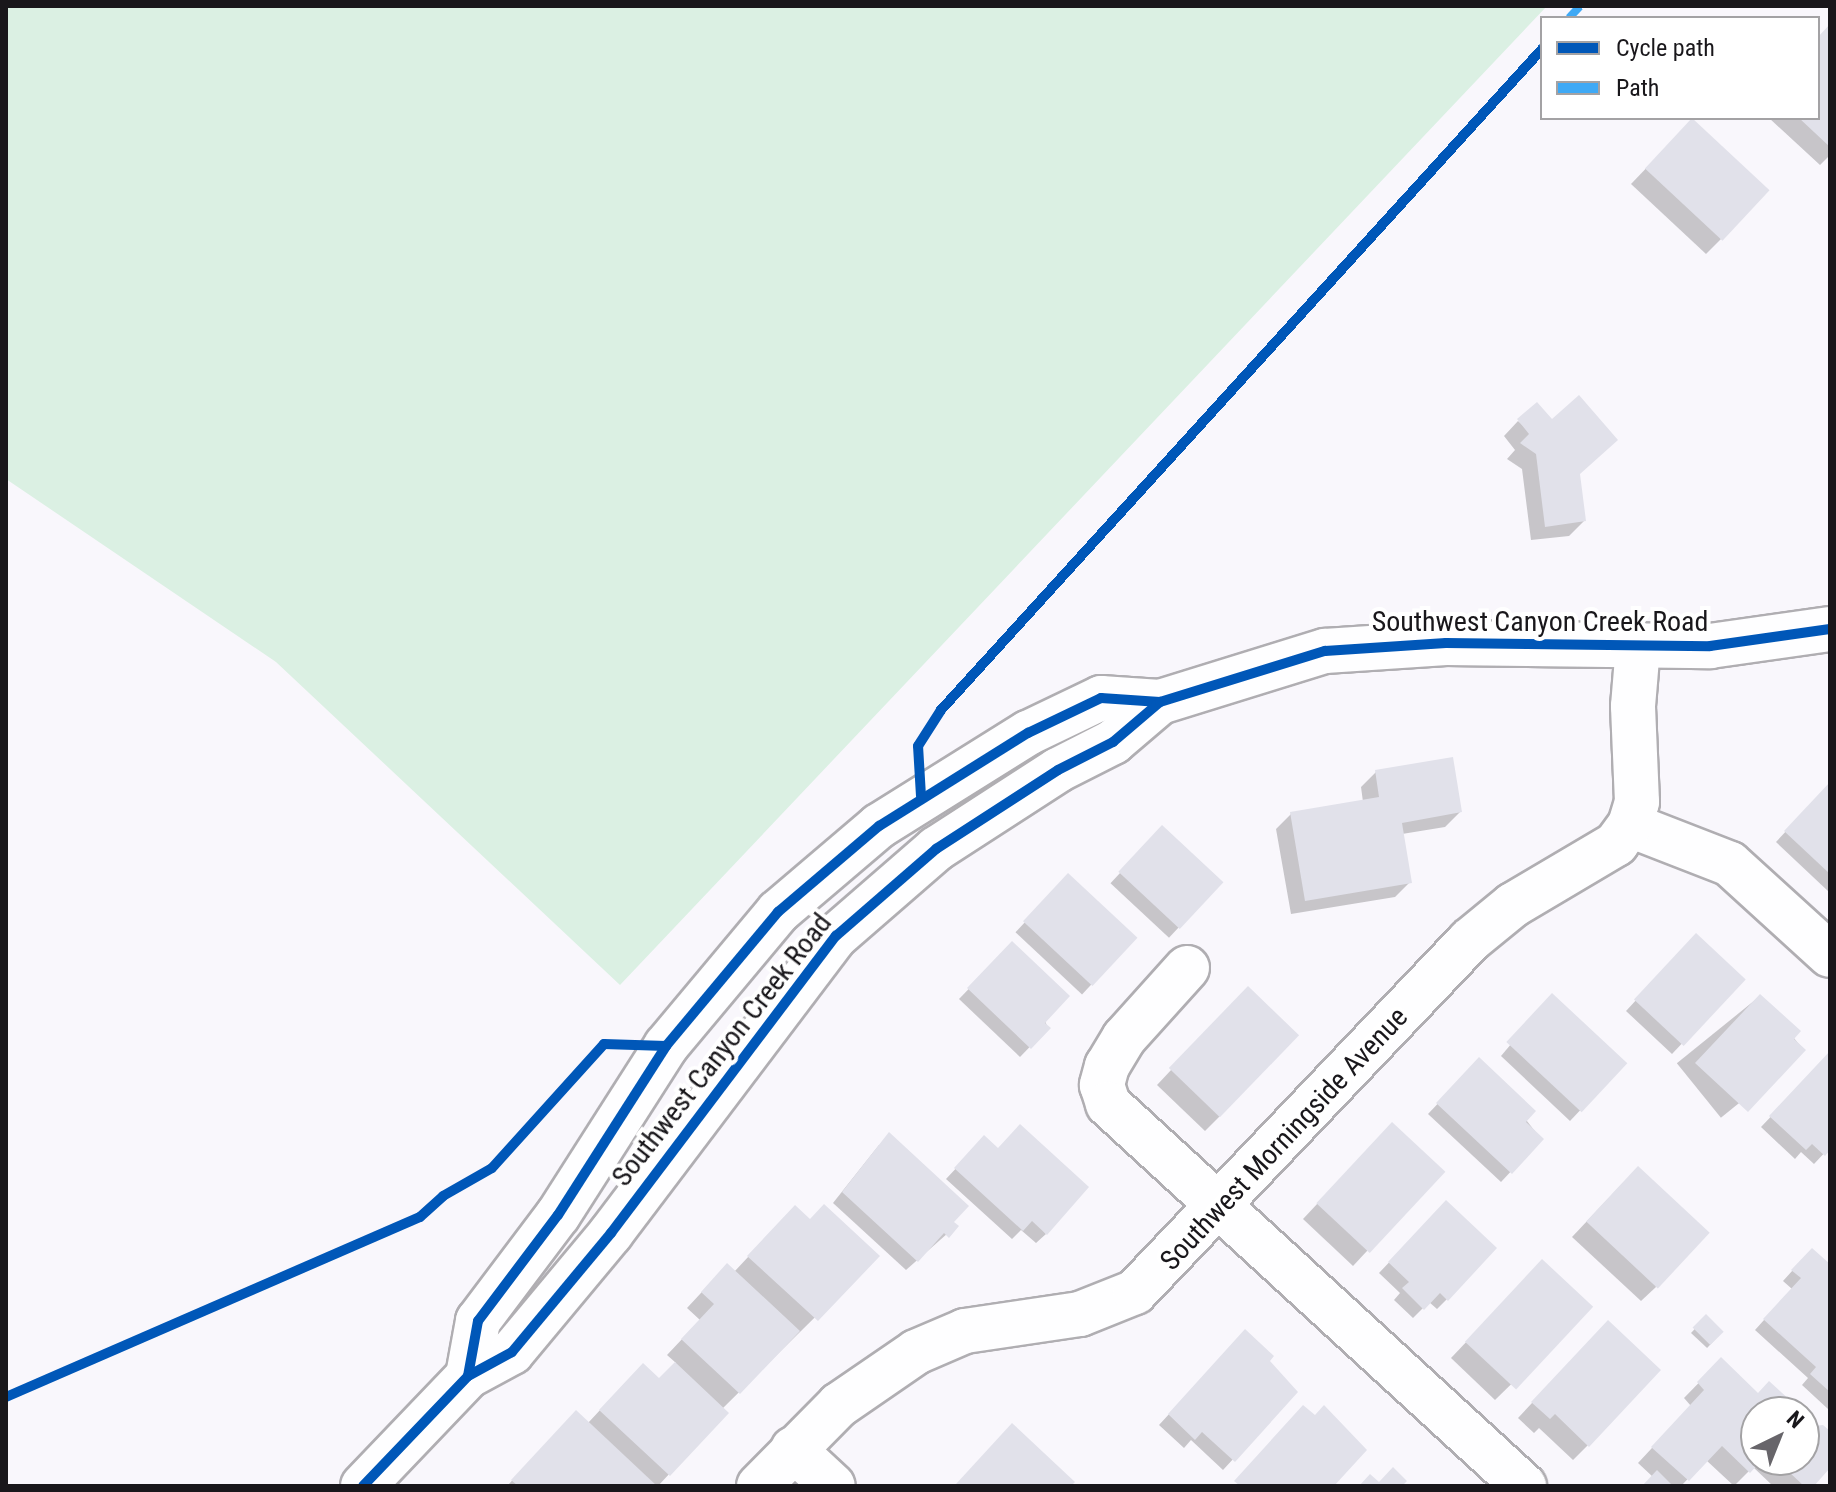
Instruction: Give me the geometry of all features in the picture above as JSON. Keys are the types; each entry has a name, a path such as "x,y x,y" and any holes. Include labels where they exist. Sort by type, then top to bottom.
{"main road":[{"name":"Southwest Canyon Creek Road","path":"468,1376 478,1321 558,1215 650,1068 778,912 879,826 1028,733 1101,698 1160,702 1325,651 1446,643 1710,646 1830,629"},
{"path":"1638,647 1633,706 1637,802 1630,825 1730,864 1830,955"},
{"name":"Southwest Canyon Creek Road","path":"363,1486 468,1376 512,1352 611,1233 836,936 936,849 1058,770 1113,742 1160,702"},
{"name":"Southwest Morningside Avenue","path":"759,1486 839,1405 916,1352 965,1331 1080,1314 1135,1292 1219,1208 1469,941 1513,905 1616,844 1630,825"},
{"path":"1187,968 1124,1038 1102,1085 1108,1104 1524,1486"},
{"path":"793,1449 833,1486"}],"green space":[{"path":"6,6 1547,6 620,985 276,662 6,479"}],"building":[{"path":"1830,24 1830,147 1801,120 1820,120 1820,35"},
{"path":"1690,120 1694,120 1770,190 1722,241 1645,168"},
{"path":"1579,395 1618,440 1580,474 1586,521 1545,527 1536,454 1520,443 1529,434 1517,419 1537,402 1552,419"},
{"path":"1453,757 1462,812 1402,823 1412,883 1305,901 1290,812 1379,797 1375,770"},
{"path":"1830,782 1830,874 1784,831"},
{"path":"1162,825 1223,882 1180,929 1118,872"},
{"path":"1068,873 1137,938 1092,986 1023,921"},
{"path":"1696,933 1746,979 1684,1046 1634,1000"},
{"path":"1012,941 1070,996 1045,1023 1051,1028 1031,1049 967,988"},
{"path":"1248,986 1299,1035 1220,1117 1169,1068"},
{"path":"1552,993 1627,1063 1582,1112 1506,1042"},
{"path":"1760,994 1801,1031 1794,1039 1806,1050 1748,1112 1695,1063"},
{"path":"1830,1051 1830,1150 1825,1156 1812,1144 1806,1150 1769,1116"},
{"path":"1479,1057 1536,1111 1526,1122 1544,1139 1512,1174 1436,1103"},
{"path":"1392,1122 1445,1172 1370,1253 1316,1203"},
{"path":"1020,1124 1089,1187 1047,1235 1032,1221 1023,1231 954,1168 984,1135 998,1148"},
{"path":"889,1132 969,1206 954,1222 959,1226 949,1238 944,1233 918,1262 842,1192"},
{"path":"1638,1166 1710,1233 1658,1288 1586,1222"},
{"path":"1446,1200 1497,1248 1448,1301 1440,1293 1424,1310 1402,1288 1409,1282 1388,1262"},
{"path":"824,1204 880,1256 818,1321 747,1256 795,1205 810,1219"},
{"path":"1812,1248 1830,1264 1830,1392 1810,1374 1816,1367 1763,1319 1801,1278 1791,1270"},
{"path":"1542,1259 1593,1307 1516,1389 1465,1342"},
{"path":"727,1263 800,1331 740,1394 681,1339 714,1304 701,1292"},
{"path":"1706,1314 1724,1332 1710,1345 1693,1327"},
{"path":"1608,1320 1661,1370 1589,1447 1555,1414 1550,1419 1531,1402"},
{"path":"1245,1329 1274,1356 1270,1361 1298,1392 1235,1462 1202,1432 1195,1440 1168,1414"},
{"path":"1721,1357 1758,1393 1769,1381 1785,1396 1740,1396 1740,1463 1722,1446 1689,1481 1651,1447 1704,1390 1697,1382"},
{"path":"675,1362 729,1413 670,1476 599,1410 643,1363 659,1378"},
{"path":"1303,1405 1315,1415 1324,1405 1367,1450 1334,1486 1240,1486 1234,1481"},
{"path":"576,1410 657,1486 518,1486 511,1480"},
{"path":"1012,1423 1075,1482 1071,1486 956,1484"},
{"path":"1820,1425 1830,1431 1830,1468 1814,1486 1804,1486 1793,1476 1820,1476"},
{"path":"1393,1467 1407,1481 1402,1486 1359,1486 1370,1474 1379,1482"},
{"path":"1657,1470 1673,1486 1642,1486"}],"marked path":[{"path":"1571,16 1580,6"}],"cycle path":[{"path":"921,796 918,746 941,710 1540,51"},
{"path":"363,1486 468,1376 512,1352 611,1233 836,936 936,849 1058,770 1113,742 1160,702 1325,651 1446,643 1710,646 1830,629"},
{"path":"468,1376 478,1321 558,1215 666,1046 778,912 879,826 1028,733 1101,698 1160,702"},
{"path":"6,1397 420,1217 443,1196 492,1168 604,1044 666,1046"}]}
